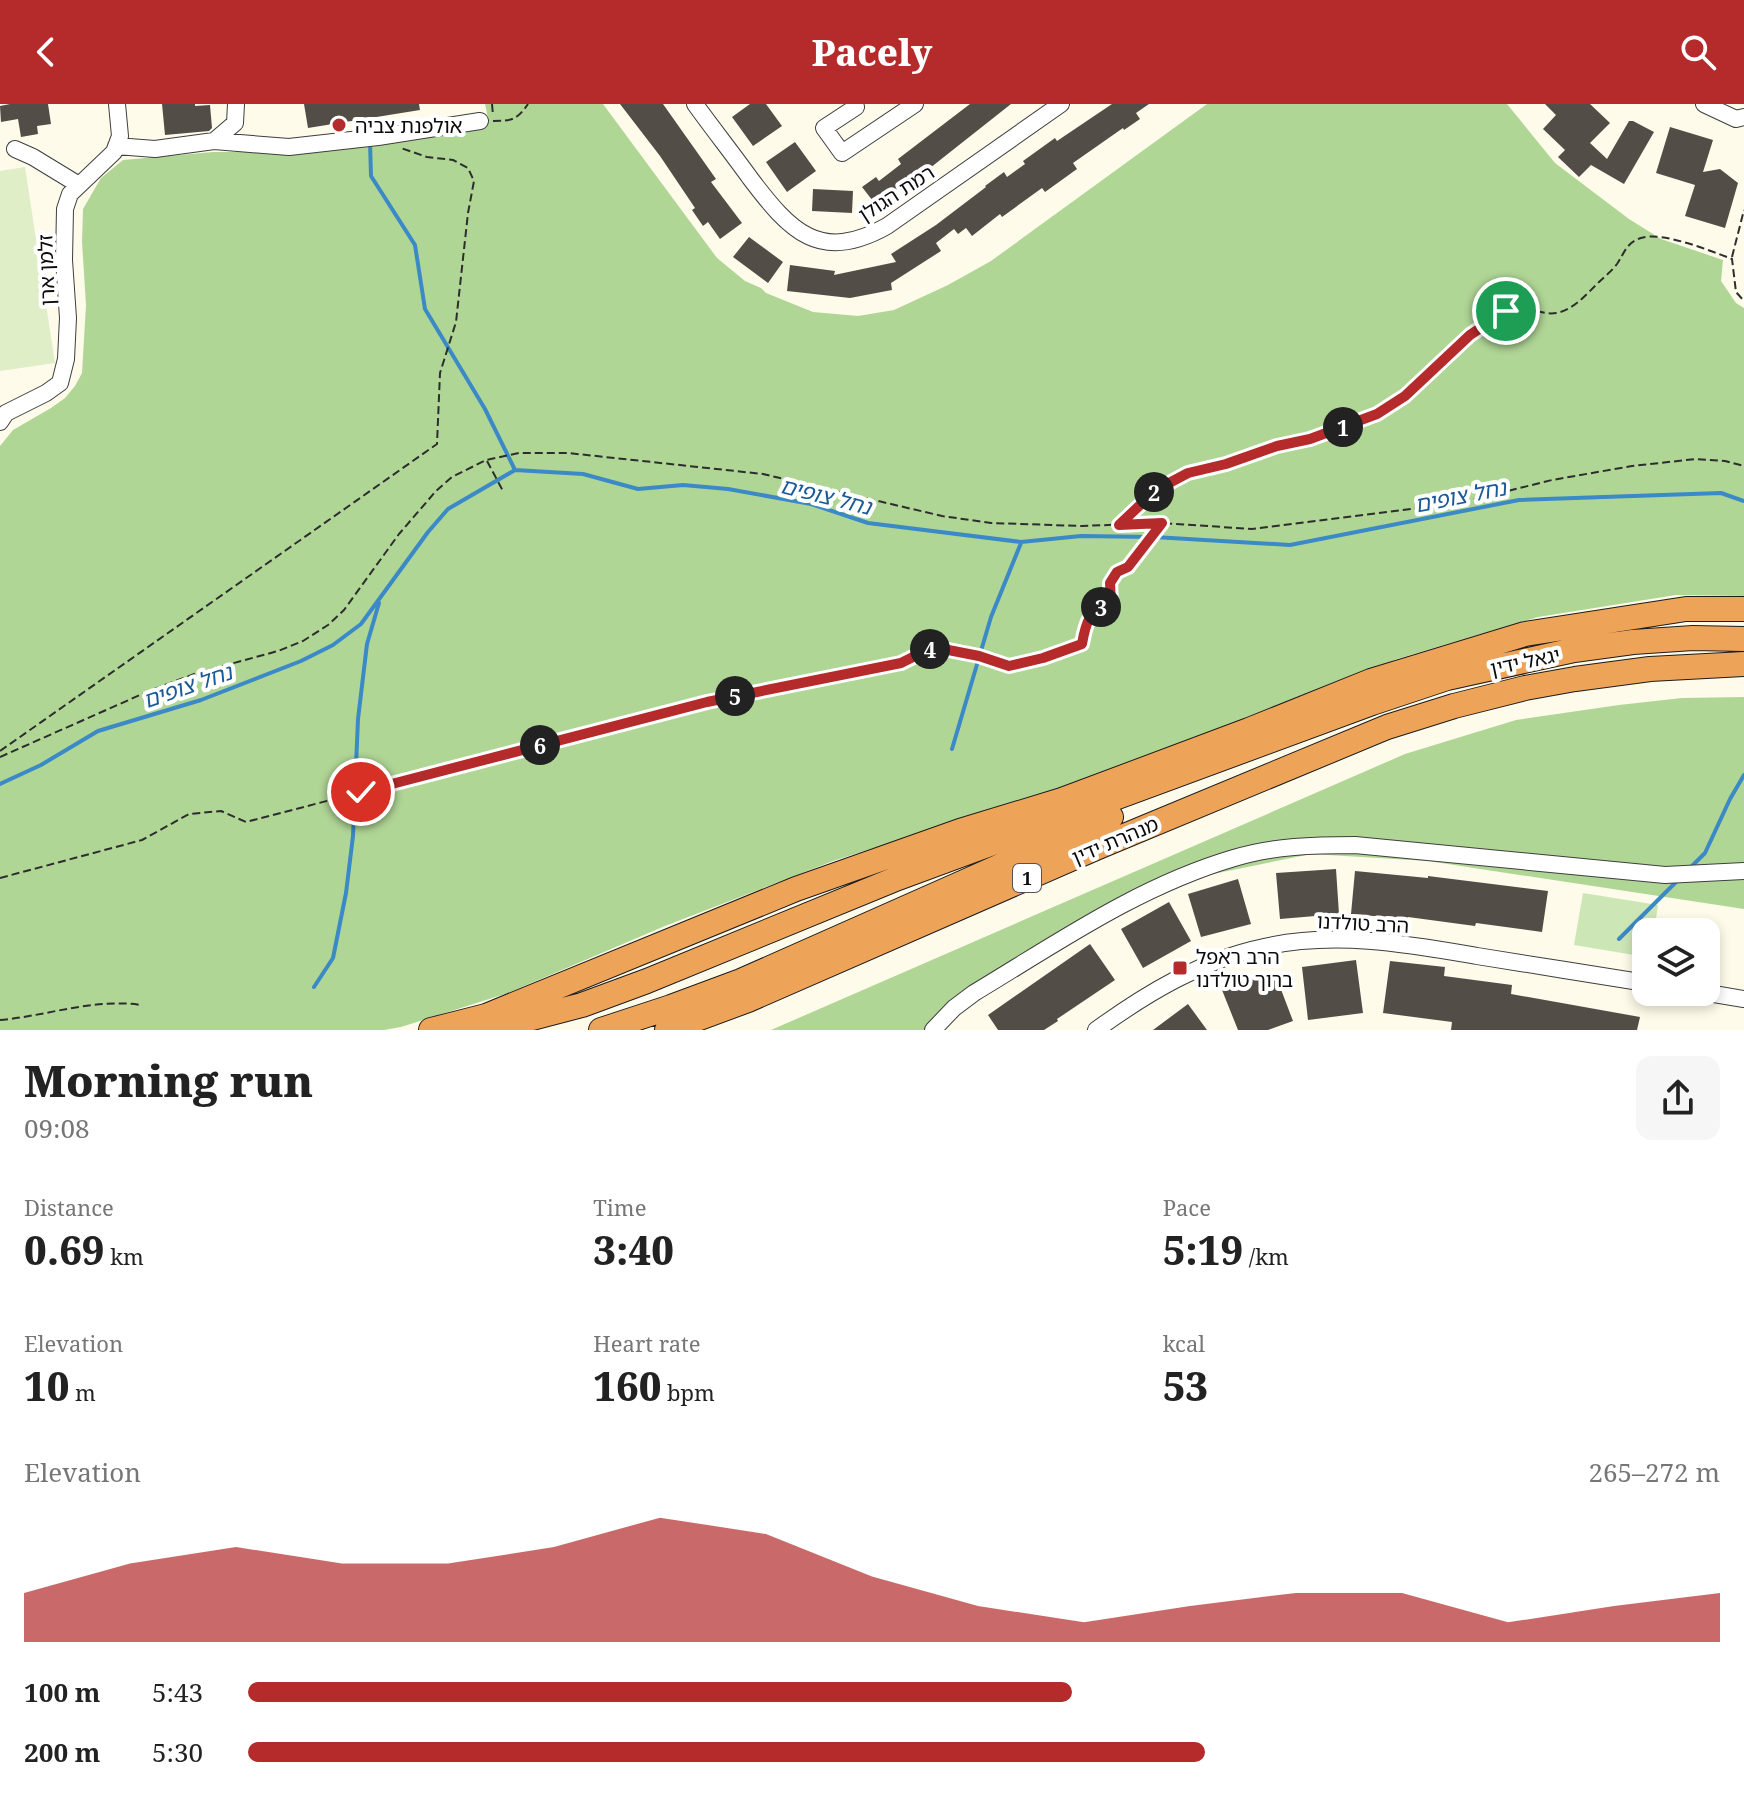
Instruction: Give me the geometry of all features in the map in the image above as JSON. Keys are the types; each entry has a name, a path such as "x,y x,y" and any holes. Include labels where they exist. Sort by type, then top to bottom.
{"highway":[{"path":"431,1030 486,1016 796,889 960,831 1062,800 1371,681 1525,634 1686,609 1744,609"},
{"name":"יגאל ידין","path":"1314,726 1447,678 1545,656 1633,642 1744,639"},
{"name":"יגאל ידין","path":"1387,727 1454,706 1575,679 1663,668 1744,664"},
{"path":"486,1030 582,1005 911,873 1314,726"},
{"name":"מנהרת ידין","path":"601,1030 769,969 1314,726"},
{"path":"714,1030 1084,868 1387,727"},
{"name":"מנהרת ידין","path":"667,1030 763,994 1098,847 1387,727"}],"street":[{"path":"117,104 120,136 116,146 155,149 214,141 289,147 480,121"},
{"path":"214,141 235,123 236,104"},
{"name":"רמת הגולן","path":"695,104 783,219 806,235 832,242 862,238 887,226 1061,104"},
{"path":"856,107 824,128 842,153 915,104"},
{"path":"1704,104 1736,119 1744,117"},
{"name":"זלמן ארן","path":"0,422 6,413 60,383 64,371 68,318 64,260 65,209 70,194 114,152 116,146"},
{"path":"15,149 79,185"},
{"path":"933,1030 974,993 1113,910 1159,886 1236,857 1317,845 1355,845 1665,875 1744,871"},
{"name":"הרב טולדנו","path":"1096,1030 1154,991 1211,963 1266,946 1305,941 1346,939 1402,944 1632,981"},
{"path":"1720,995 1744,999"}],"path":[{"path":"480,121 517,118 528,104"},
{"path":"0,751 437,444 440,373 456,322 474,181 468,168 453,160 427,157 378,137"},
{"path":"1744,210 1732,259 1736,292 1744,301"},
{"path":"1119,525 1156,490 1188,473 1310,439 1377,414 1405,396 1470,335 1506,311 1525,305 1538,313 1551,315 1584,298 1618,263 1627,244 1645,236 1672,239 1732,259"},
{"path":"1738,236 1744,238"},
{"path":"0,757 149,691 303,641 344,610 399,534 452,477 486,460 519,453 568,453 763,474 942,516 991,523 1082,526 1162,523 1252,529 1459,503 1552,480 1632,466 1696,459 1744,466"},
{"path":"486,460 503,491"},
{"path":"0,878 142,840 189,814 221,811 246,822 707,702 901,663 933,647 979,656 1009,666 1043,658 1082,644 1085,626 1092,615 1098,608 1111,603 1110,583 1117,572 1128,567 1162,523"},
{"path":"0,1020 107,1003 141,1005"}],"green space":[{"path":"485,104 603,104 717,258 745,281 766,293 813,312 858,316 894,310 991,261 1207,104 1507,104 1555,163 1629,219 1661,239 1723,260 1721,281 1736,303 1744,308 1744,596 1676,595 1538,617 1397,659 1096,777 833,861 665,926 508,993 401,1027 384,1030 0,1030 0,446 13,430 65,398 82,373 86,305 83,209 101,178 123,160 213,152 287,152 489,123"},
{"path":"25,167 55,363 0,371 0,171"},
{"path":"1744,697 1744,909 1428,861 1311,854 1208,875 1100,922 931,1030 771,1030 1405,754 1516,720 1682,698"},
{"path":"1583,893 1658,905 1656,918 1632,918 1632,955 1574,945"}],"building":[{"path":"48,104 51,124 37,126 38,134 21,137 18,119 1,122 0,106"},
{"path":"162,104 210,105 212,128 209,131 165,135"},
{"path":"304,104 419,104 420,110 308,128"},
{"path":"620,104 663,104 716,179 711,182 742,223 720,239 708,222 703,226 692,210 695,208 660,156"},
{"path":"750,104 766,104 782,126 753,146 732,117"},
{"path":"970,104 1011,104 930,168 876,205 862,187 876,177 879,181 901,164 898,159"},
{"path":"1112,104 1149,104 1136,113 1140,119 1073,163 1077,169 1045,192 1042,188 972,236 966,228 958,234 954,229 936,243 941,251 891,283 892,290 850,298 787,291 790,265 835,271 834,275 896,262 891,254 936,225 1004,172 1007,177 1055,138 1057,141"},
{"path":"1545,104 1590,104 1610,123 1590,143 1607,159 1629,121 1654,132 1624,184 1591,165 1579,177 1558,157 1565,150 1543,129 1556,115"},
{"path":"1670,127 1713,140 1703,172 1720,169 1738,183 1725,228 1685,216 1695,185 1656,173"},
{"path":"795,142 816,171 787,192 766,162"},
{"path":"813,189 853,191 852,213 812,211"},
{"path":"749,237 783,262 768,283 733,257"},
{"path":"1336,869 1339,914 1280,919 1276,873"},
{"path":"1355,871 1428,876 1548,891 1542,932 1476,923 1475,926 1408,917 1351,914"},
{"path":"1238,879 1251,924 1201,937 1188,894"},
{"path":"1169,902 1191,941 1143,968 1121,929"},
{"path":"1090,944 1115,980 1044,1030 998,1030 988,1015"},
{"path":"1356,960 1363,1013 1308,1020 1302,967"},
{"path":"1390,961 1445,967 1444,976 1512,985 1511,994 1640,1017 1637,1030 1451,1030 1452,1022 1383,1013"},
{"path":"1274,971 1293,1021 1268,1030 1238,1030 1222,990"},
{"path":"1188,1004 1207,1030 1153,1030"}],"waterway":[{"path":"369,104 370,134"},
{"path":"370,142 371,176 415,245 425,309 485,409 515,470"},
{"name":"נחל צופים","path":"0,784 41,765 98,731 201,700 301,661 333,645 361,624 448,509 515,470 583,474 638,489 683,485 728,489 811,504 868,523 1021,542 1081,536 1290,545 1519,500 1721,493 1744,501"},
{"path":"952,749 991,617 1021,543"},
{"path":"314,987 333,958 346,893 353,836 358,719 367,644 379,603"},
{"path":"1689,869 1705,853 1744,775"},
{"path":"1619,939 1677,881"}],"place":[{"name":"אולפנת צביה","path":"339,125"},
{"name":"הרב ראפל ברוך טולדנו","path":"1180,968"}],"route":[{"path":"361,792 707,702 901,663 933,647 979,656 1009,666 1082,644 1085,626 1092,615 1098,608 1111,603 1110,583 1117,572 1128,567 1162,523 1119,525 1156,490 1188,473 1310,439 1377,414 1405,396 1470,335 1506,311"}]}
